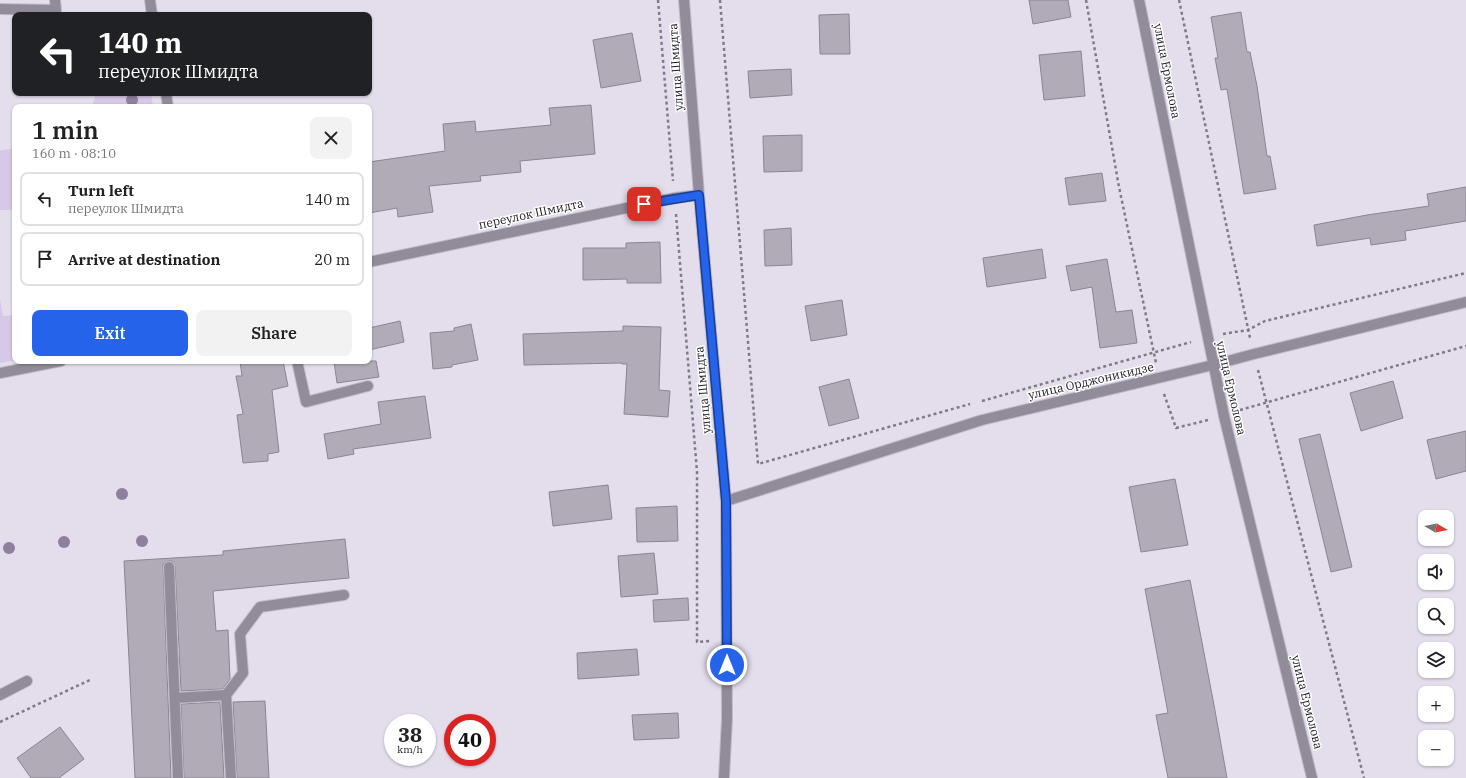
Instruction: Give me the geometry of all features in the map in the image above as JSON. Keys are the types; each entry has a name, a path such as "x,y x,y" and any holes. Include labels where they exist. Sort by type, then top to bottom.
{"street":[{"path":"0,9 56,10 54,0"},
{"path":"150,0 152,12"},
{"name":"улица Шмидта","path":"684,0 699,195 726,501 727,719 724,778"},
{"name":"улица Ермолова","path":"1139,0 1224,416 1312,778"},
{"name":"переулок Шмидта","path":"372,261 674,198 699,195"},
{"name":"улица Орджоникидзе","path":"726,501 982,420 1213,365 1466,302"},
{"path":"0,373 46,364"},
{"path":"298,364 306,402 368,386"},
{"path":"169,567 178,778"},
{"path":"231,778 226,695 243,673 240,634 260,607 344,595"},
{"path":"0,695 27,680"},
{"path":"175,698 226,695"}],"path":[{"path":"658,0 697,472 697,642 726,638"},
{"path":"720,0 758,464 972,404"},
{"path":"979,402 1154,352 1119,187 1086,0"},
{"path":"1179,0 1248,330 1364,778"},
{"path":"1248,330 1265,321 1391,289 1466,273"},
{"path":"1176,428 1224,416 1266,402 1466,346"},
{"path":"0,722 92,679"}],"shaded area":[{"path":"95,96 151,96 153,104 93,104"},
{"path":"12,149 12,210 0,210 0,151"},
{"path":"0,299 3,316 12,315 12,361 0,363"}],"building":[{"path":"1029,0 1068,0 1071,17 1033,24"},
{"path":"1241,12 1247,52 1250,52 1257,86 1267,156 1270,156 1276,189 1244,194 1227,89 1221,90 1215,58 1218,58 1211,17"},
{"path":"849,14 850,54 820,54 819,15"},
{"path":"632,33 641,81 601,88 593,40"},
{"path":"1081,51 1085,96 1044,100 1039,55"},
{"path":"791,69 792,95 750,98 748,71"},
{"path":"591,105 595,154 520,161 521,172 480,176 481,181 429,186 433,212 398,217 397,208 372,212 372,162 445,151 443,124 475,121 476,132 551,125 549,108"},
{"path":"802,135 802,171 764,172 763,136"},
{"path":"1102,173 1106,201 1069,205 1065,178"},
{"path":"1466,187 1466,221 1405,231 1406,240 1371,245 1370,238 1317,246 1314,225 1367,215 1429,206 1427,194"},
{"path":"791,228 792,265 765,266 764,230"},
{"path":"660,242 661,283 627,283 627,279 583,280 583,248 626,248 626,243"},
{"path":"1042,249 1046,278 987,287 983,258"},
{"path":"1107,259 1116,312 1132,310 1137,343 1100,348 1092,287 1071,291 1066,266"},
{"path":"842,300 847,335 811,341 805,306"},
{"path":"400,321 404,342 372,349 372,327"},
{"path":"471,324 478,360 452,365 452,367 433,369 430,333 454,331 454,328"},
{"path":"623,326 661,327 659,390 670,391 668,417 624,414 627,364 524,365 523,334 623,331"},
{"path":"372,361 376,361 379,377 337,383 334,364 372,364"},
{"path":"240,364 284,364 288,386 272,390 279,452 268,454 268,461 243,463 237,415 243,414 236,376 242,376"},
{"path":"849,379 859,418 829,426 819,387"},
{"path":"1393,381 1403,418 1361,431 1350,393"},
{"path":"425,396 431,438 353,449 354,454 328,459 324,434 381,424 378,402"},
{"path":"1466,431 1466,471 1436,479 1427,440"},
{"path":"1320,434 1352,567 1331,572 1299,439"},
{"path":"1175,479 1188,545 1141,552 1129,487"},
{"path":"608,485 612,519 553,526 549,492"},
{"path":"677,506 678,541 637,542 636,508"},
{"path":"345,539 349,578 213,591 216,631 228,630 230,679 223,689 181,691 175,567 172,561 168,561 163,564 171,778 135,778 124,561 223,555 223,551"},
{"path":"654,553 658,594 621,597 618,556"},
{"path":"1190,580 1227,778 1168,778 1156,715 1168,713 1145,589"},
{"path":"688,598 689,620 654,622 653,600"},
{"path":"637,649 639,675 578,679 577,653"},
{"path":"265,701 269,778 237,778 233,702"},
{"path":"220,702 224,778 184,778 181,704"},
{"path":"678,713 679,738 634,740 632,715"},
{"path":"60,727 84,759 59,778 31,778 17,758"}],"route":[{"path":"644,204 699,195 726,501 727,665"}]}
